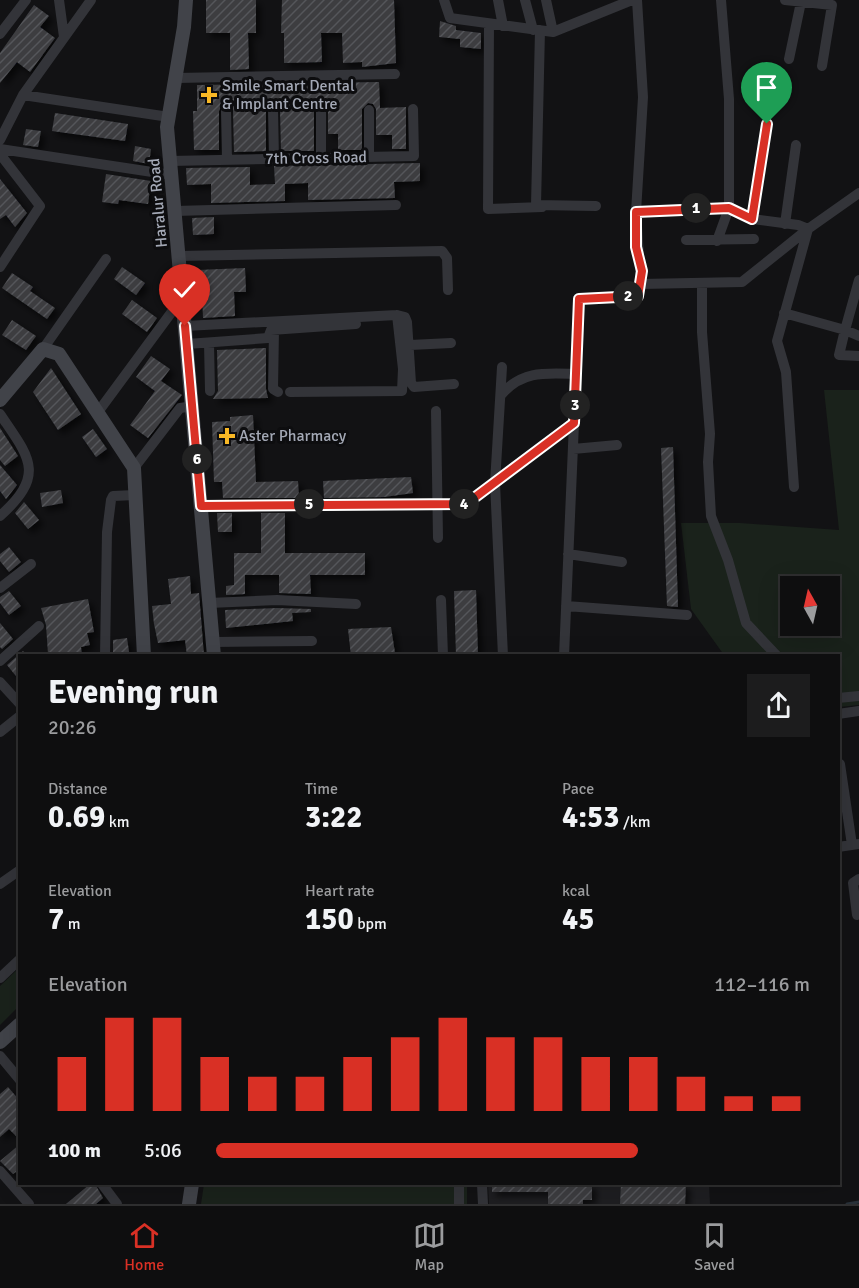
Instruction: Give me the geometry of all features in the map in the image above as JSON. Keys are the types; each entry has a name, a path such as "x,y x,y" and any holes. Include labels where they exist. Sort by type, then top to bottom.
{"street":[{"path":"0,34 26,0"},
{"path":"59,0 64,37"},
{"path":"0,140 23,94 91,0"},
{"name":"Haralur Road","path":"186,0 169,117 171,168 194,406 213,649"},
{"path":"444,0 450,18 553,32 632,0"},
{"path":"498,0 503,26"},
{"path":"525,0 537,30 534,197 536,205 542,207"},
{"path":"546,0 553,32"},
{"path":"564,654 579,299 638,296 641,284 636,212 643,97 637,0"},
{"path":"717,241 729,208 729,99 722,0"},
{"path":"785,0 832,4 822,66"},
{"path":"789,58 801,2"},
{"path":"489,24 488,209 596,206"},
{"path":"176,78 395,74"},
{"path":"23,94 169,117"},
{"name":"7th Cross Road","path":"0,149 171,168 227,160 414,156 413,109"},
{"path":"273,110 274,159"},
{"path":"321,110 321,158"},
{"path":"369,110 369,157"},
{"path":"226,111 227,160"},
{"path":"752,219 767,124"},
{"path":"784,224 796,145"},
{"path":"0,154 40,206 2,260"},
{"path":"641,284 742,282 808,229 859,193"},
{"path":"175,211 396,205"},
{"path":"636,212 729,208 752,219 808,229"},
{"path":"794,487 786,372 777,341 808,229"},
{"path":"686,240 754,239"},
{"path":"179,256 442,251 447,258 448,290"},
{"path":"0,400 43,350 106,259"},
{"path":"859,280 839,356 859,356"},
{"path":"702,283 702,332 710,434 708,462 711,516 728,561 746,623 775,654"},
{"path":"98,412 182,298"},
{"path":"784,313 859,336"},
{"path":"187,344 268,338 270,331 274,329 405,317 410,345 411,383 414,387 453,384"},
{"path":"185,326 397,318"},
{"path":"290,392 402,391 403,369 397,318"},
{"path":"274,329 273,389 278,392"},
{"path":"209,343 210,391"},
{"path":"410,345 451,344"},
{"path":"43,350 59,354 134,468 144,654"},
{"path":"502,367 495,483 503,654"},
{"path":"189,371 210,369"},
{"path":"500,395 516,379 526,375 576,374"},
{"path":"134,468 180,408 194,406"},
{"path":"436,411 438,538"},
{"path":"0,414 23,445 29,465 29,480 13,504 0,516"},
{"path":"201,506 436,502 466,504 574,423"},
{"path":"573,449 617,445"},
{"path":"105,654 107,532 111,500 117,495 135,495"},
{"path":"568,554 622,562"},
{"path":"0,588 31,564"},
{"path":"209,603 277,600 356,604"},
{"path":"441,600 443,654"},
{"path":"566,606 687,615"},
{"path":"0,661 39,626"},
{"path":"213,649 312,641"},
{"path":"0,682 18,702"},
{"path":"840,698 859,696"},
{"path":"840,714 859,711"},
{"path":"0,732 18,718"},
{"path":"840,764 856,844 840,847"},
{"path":"0,884 18,871"},
{"path":"857,915 853,883 859,879"},
{"path":"0,978 18,960"},
{"path":"0,1042 18,1026"},
{"path":"0,1056 18,1078"},
{"path":"0,1171 29,1204"},
{"path":"102,1185 111,1202"},
{"path":"189,1204 192,1185"},
{"path":"459,1185 459,1204"},
{"path":"482,1185 483,1204"}],"shaded area":[{"path":"824,390 859,390 859,705 840,707 840,654 723,654 691,609 681,523 740,523 839,530"},
{"path":"18,969 18,1007 0,1025 0,986"},
{"path":"204,1185 467,1185 467,1204 201,1204"},
{"path":"488,1185 709,1185 710,1204 489,1204"}],"building":[{"path":"206,0 256,0 256,33 248,33 249,69 230,70 230,33 206,33"},
{"path":"282,0 394,0 396,63 362,67 362,62 343,63 342,33 321,33 322,62 284,63 284,33 281,33"},
{"path":"34,5 49,16 40,27 55,38 30,72 17,62 0,83 0,53"},
{"path":"440,21 456,26 456,30 481,33 481,49 460,47 460,39 439,37"},
{"path":"379,82 380,108 406,107 406,149 392,149 392,135 376,135 376,109 373,104 368,103 362,109 362,150 338,150 338,134 328,134 328,107 320,103 314,109 314,151 281,151 280,109 273,103 269,104 266,110 266,151 234,152 233,110 226,104 222,105 219,111 219,150 194,150 193,111 197,111 197,85"},
{"path":"55,113 128,124 125,141 52,131"},
{"path":"26,129 41,131 38,147 23,145"},
{"path":"135,146 151,149 149,164 133,161"},
{"path":"420,163 420,181 394,182 395,198 308,200 308,183 285,184 285,201 211,203 211,184 187,185 186,168 250,167 250,185 275,184 274,166"},
{"path":"106,174 151,181 148,204 119,200 118,204 102,202"},
{"path":"0,179 27,213 15,227 6,215 0,219"},
{"path":"214,217 214,234 193,235 192,218"},
{"path":"122,267 145,283 136,295 114,279"},
{"path":"245,268 246,292 234,292 235,316 203,318 202,294 198,294 197,270"},
{"path":"12,273 33,287 30,291 55,308 47,319 2,288"},
{"path":"132,300 157,318 147,332 122,314"},
{"path":"12,320 36,336 26,350 2,335"},
{"path":"266,348 268,398 213,399 218,391 217,350"},
{"path":"151,356 170,369 161,381 182,395 148,438 130,425 155,391 136,377"},
{"path":"51,368 81,414 58,430 33,392"},
{"path":"253,415 256,482 298,481 299,498 223,498 222,482 214,482 212,422 230,421 230,417"},
{"path":"0,428 18,456 5,466 0,460"},
{"path":"93,429 107,449 96,457 82,437"},
{"path":"673,447 678,607 667,606 661,448"},
{"path":"0,465 17,485 6,499 0,491"},
{"path":"411,477 413,493 384,497 324,498 323,481"},
{"path":"61,490 63,503 42,507 40,493"},
{"path":"24,502 39,520 28,529 15,513"},
{"path":"217,513 232,513 232,532 218,532"},
{"path":"261,513 285,513 285,553 365,553 365,575 310,575 311,594 279,593 279,575 245,575 245,594 226,595 226,586 234,585 234,553 261,553"},
{"path":"9,547 21,562 9,572 0,561 0,554"},
{"path":"190,576 191,594 199,593 204,654 187,654 185,640 158,643 152,606 171,604 168,579"},
{"path":"476,590 478,654 456,654 454,591"},
{"path":"9,591 21,606 9,615 0,603 0,597"},
{"path":"88,599 94,632 87,633 90,645 81,647 82,654 48,654 46,625 41,608"},
{"path":"311,609 311,612 292,613 293,621 226,628 225,610"},
{"path":"0,623 13,639 2,649 0,647"},
{"path":"391,627 395,653 351,654 348,629"},
{"path":"127,638 129,652 113,653 113,640"},
{"path":"18,655 18,679 7,665"},
{"path":"8,1087 18,1099 18,1138 9,1129 0,1137 0,1094"},
{"path":"18,1146 18,1170 13,1174 0,1161"},
{"path":"89,1185 96,1185 103,1198 96,1204 66,1204"},
{"path":"492,1185 592,1185 592,1200 583,1200 583,1204 548,1204 548,1192 492,1192"},
{"path":"621,1185 686,1185 685,1204 620,1204"}],"waterway":[{"path":"847,1204 859,1202"}],"place":[{"name":"Smile Smart Dental & Implant Centre","path":"209,95"},
{"name":"Aster Pharmacy","path":"227,436"}],"route":[{"path":"185,326 194,406 201,506 436,502 466,504 574,423 579,299 638,296 642,271 636,247 636,212 729,208 752,219 767,124"}]}
